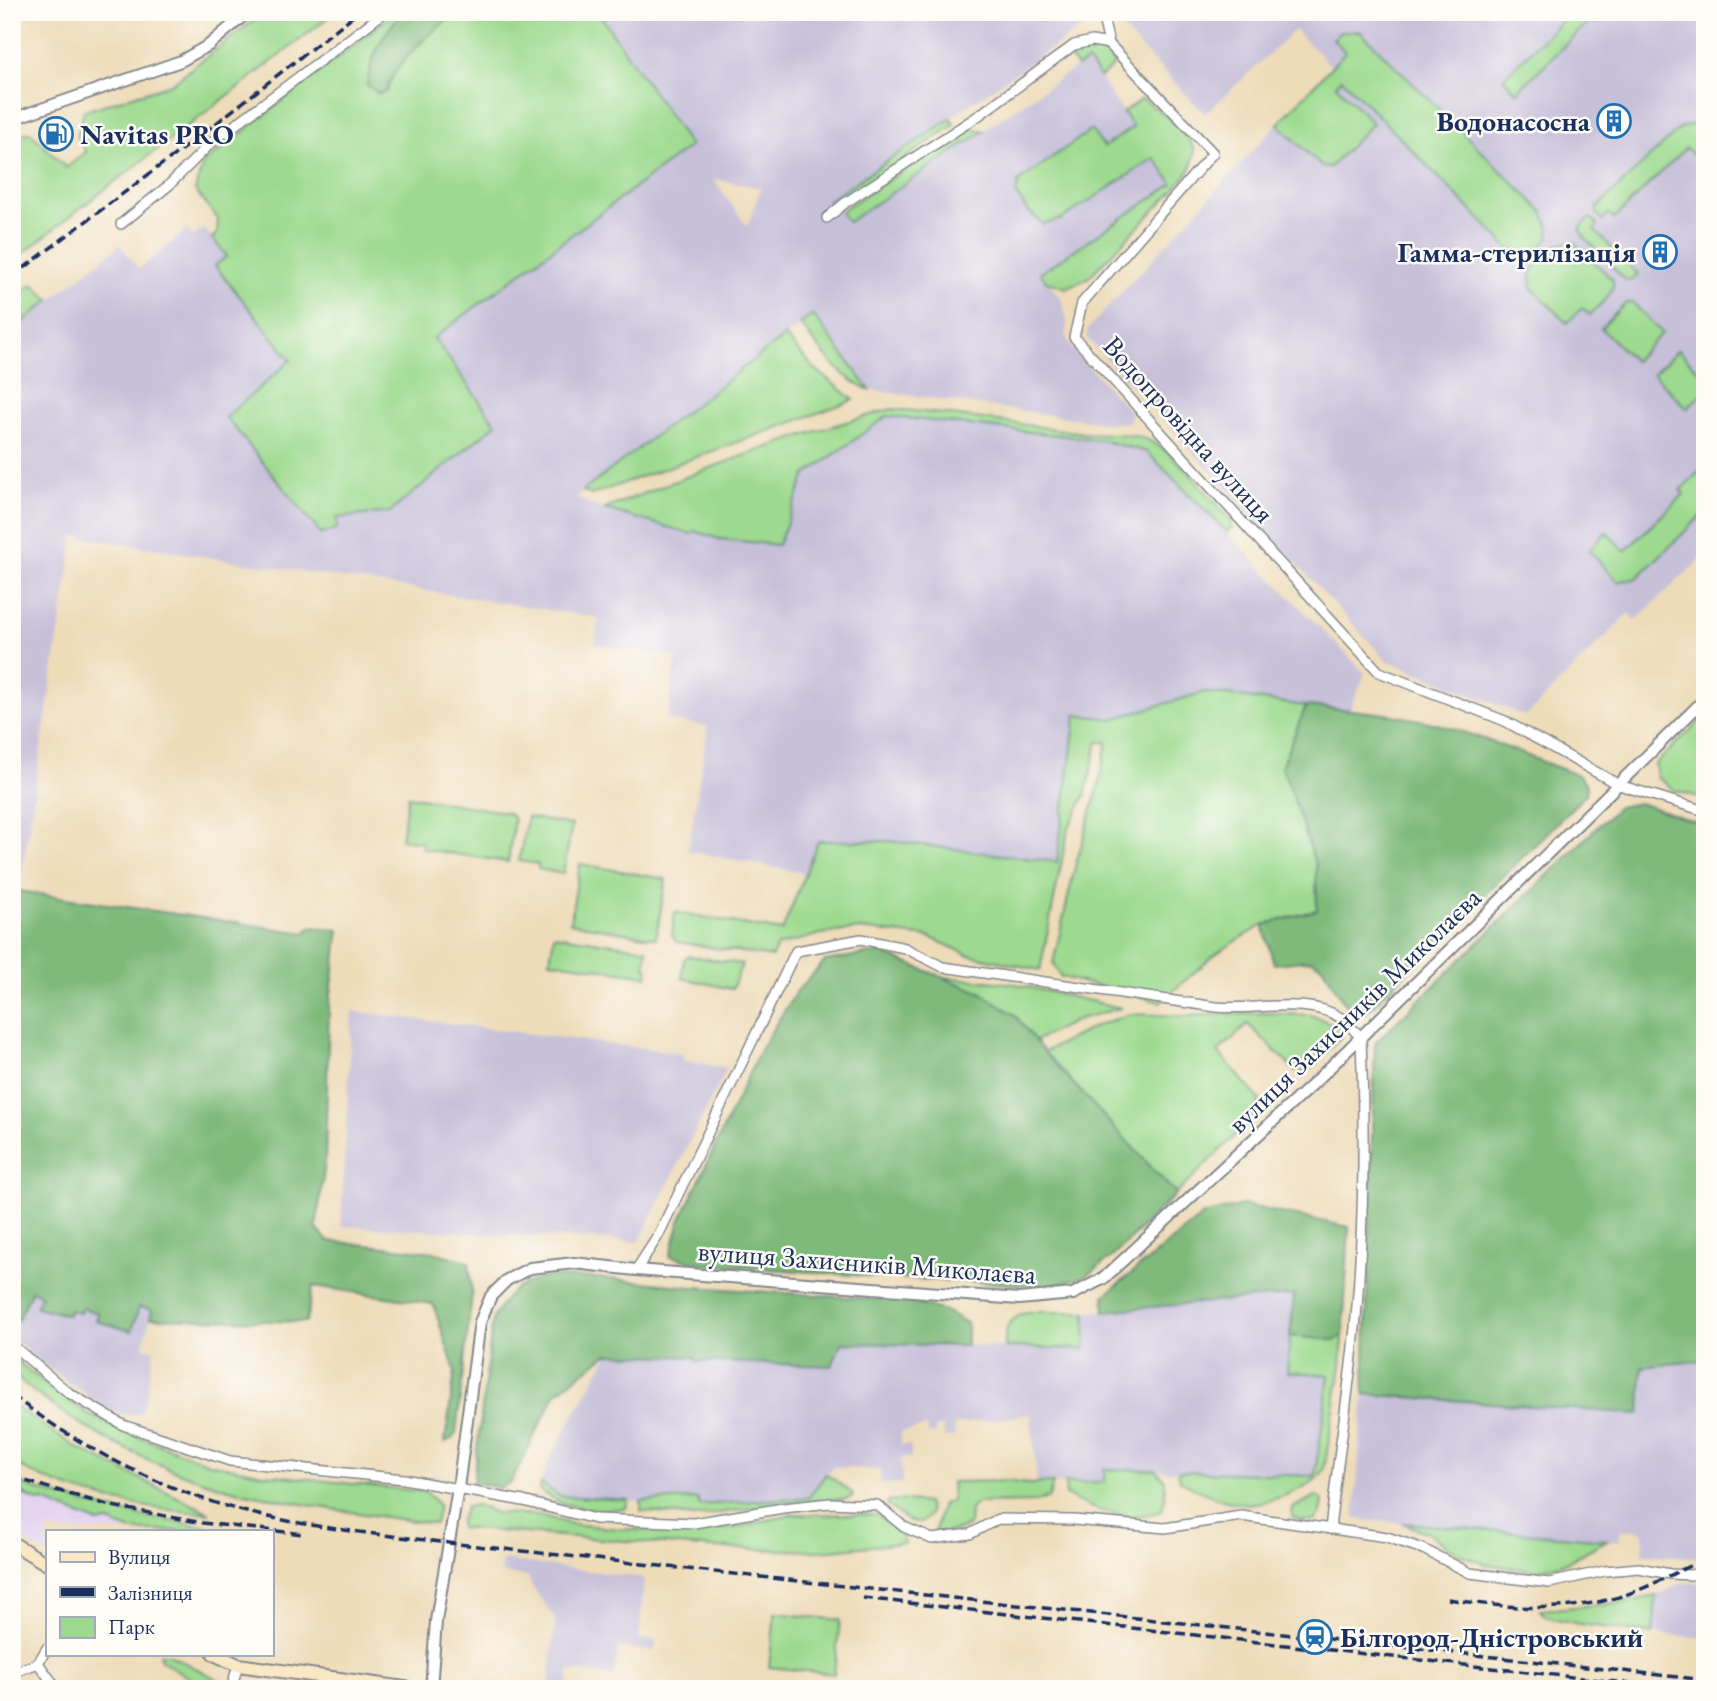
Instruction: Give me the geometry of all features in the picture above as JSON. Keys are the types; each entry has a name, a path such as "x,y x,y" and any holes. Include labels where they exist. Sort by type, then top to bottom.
{"main road":[{"path":"12,1543 46,1563"},
{"path":"218,1656 238,1665 412,1689"}],"street":[{"path":"12,119 181,61 209,45 248,12"},
{"path":"121,224 168,186 211,144 385,12"},
{"path":"827,218 845,202 978,116 1074,45 1092,41 1109,44 1103,18 1098,12"},
{"name":"Водопровідна вулиця","path":"1109,44 1213,152 1082,303 1074,337 1379,673 1505,721 1619,785"},
{"name":"вулиця Захисників Миколаєва","path":"431,1689 436,1620 458,1488 480,1322 491,1296 507,1280 530,1268 574,1263 1019,1299 1073,1294 1104,1278 1361,1037 1705,699"},
{"path":"1619,785 1705,811"},
{"path":"636,1270 658,1236 796,951 861,939 905,948 943,967 1216,1007 1239,1009 1313,1006 1341,1018 1361,1037 1363,1094 1360,1261 1330,1529"},
{"path":"12,1345 69,1394 123,1425 230,1461 404,1479 458,1488 595,1519 694,1523 830,1503 877,1506 904,1527 932,1539 970,1534 998,1519 1074,1520 1165,1528 1241,1516 1387,1537 1423,1549 1470,1573 1549,1583 1605,1571 1639,1568 1670,1574 1691,1575 1705,1572"},
{"path":"12,1673 38,1663 46,1650"},
{"path":"38,1663 57,1689"},
{"path":"232,1689 238,1665"}],"shaded area":[{"path":"598,12 1080,12 1090,22 828,201 849,222 1087,60 1173,184 1041,273 1062,301 1067,320 1066,337 1073,350 1131,412 1130,422 1116,424 870,390 813,315 576,497 588,504 691,534 695,531 720,539 887,416 1101,440 1147,452 1365,673 1350,709 1306,706 1205,692 1112,719 1077,715 1057,862 890,841 818,841 804,873 688,851 708,727 667,719 677,657 595,644 599,618 74,536 12,936 12,331 120,245 139,269 187,230 193,237 204,228 227,256 215,267 291,360 246,399 336,518 390,512 495,425 434,338 690,146","holes":["713,179 761,188 747,227"]},
{"path":"1106,12 1705,12 1705,555 1636,620 1629,613 1526,716 1386,660 1088,339 1087,330 1331,66 1295,30 1205,114"},
{"path":"352,1011 680,1053 685,1061 727,1068 639,1242 341,1226"},
{"path":"32,1290 42,1295 36,1307 68,1315 69,1310 81,1308 98,1313 97,1321 132,1331 139,1306 152,1310 143,1347 154,1350 146,1398 140,1414 122,1414 108,1410 36,1359 12,1338 12,1317 18,1319"},
{"path":"1294,1295 1287,1371 1329,1375 1315,1476 1105,1469 1104,1482 1037,1484 1031,1414 954,1425 955,1436 944,1438 942,1426 935,1428 936,1433 928,1434 927,1427 901,1432 901,1445 911,1445 911,1458 901,1458 902,1483 881,1484 880,1470 833,1467 809,1497 698,1505 698,1499 634,1501 559,1496 541,1483 546,1466 608,1354 695,1357 696,1361 832,1366 841,1343 1037,1348 1086,1346 1086,1312"},
{"path":"1705,1360 1705,1558 1643,1554 1643,1532 1634,1530 1620,1530 1619,1541 1354,1519 1364,1394 1640,1413 1642,1367"},
{"path":"12,1483 155,1530 46,1530 46,1553 12,1534"},
{"path":"502,1560 644,1578 639,1639 656,1640 655,1651 618,1647 614,1676 569,1671 567,1689 549,1689 555,1618 528,1577 501,1573"},
{"path":"1696,1582 1705,1586 1705,1638 1653,1634 1656,1596 1681,1583"}],"green space":[{"path":"265,12 335,12 12,262 12,136 30,132 66,168 86,152 77,136 84,111 171,84"},
{"path":"396,12 598,12 690,146 434,338 496,424 390,512 337,518 337,529 321,534 226,417 291,360 215,266 227,256 212,238 217,233 218,219 195,190 203,163"},
{"path":"403,12 456,12 406,59 397,69 387,91 379,94 367,85 371,64 383,37"},
{"path":"1571,12 1584,12 1588,22 1517,92 1503,78"},
{"path":"1341,31 1361,32 1543,212 1550,237 1528,261 1520,260 1342,79 1336,85 1373,123 1330,167 1321,166 1278,124 1345,52 1333,39"},
{"path":"1083,47 1102,51 1114,65 1100,78 1088,61 1077,67 1069,56"},
{"path":"1142,99 1185,134 1195,150 1191,168 1173,191 1088,278 1066,288 1047,282 1040,273 1173,184 1154,158 1062,219 1043,224 1026,209 1016,193 1019,181 1091,130 1104,147 1133,127 1123,112"},
{"path":"951,118 954,125 838,203 832,205 828,201"},
{"path":"1698,125 1705,132 1705,166 1686,148 1614,219 1609,214 1603,220 1597,214 1597,208 1680,128"},
{"path":"971,128 984,131 848,222 841,213 843,209"},
{"path":"1591,218 1598,225 1594,230 1638,274 1632,280 1626,281 1585,238 1580,230"},
{"path":"1573,241 1613,280 1613,285 1606,299 1590,315 1582,308 1567,323 1532,288 1531,272 1558,245"},
{"path":"33,284 50,300 12,331 12,299"},
{"path":"1626,303 1633,303 1662,333 1634,361 1601,328"},
{"path":"813,315 870,390 840,371 800,324"},
{"path":"785,336 814,368 854,400 591,495 583,491"},
{"path":"1678,350 1705,377 1705,391 1687,408 1653,374"},
{"path":"892,409 1144,439 1162,448 1183,467 1232,521 1231,528 1227,532 1147,452 1101,440 887,416 806,475 778,545 720,539 695,531 691,534 605,509 747,454"},
{"path":"1705,466 1705,512 1637,578 1618,582 1589,550 1606,532 1625,551 1684,494 1680,490"},
{"path":"1205,692 1306,706 1281,767 1316,866 1317,910 1263,925 1217,953 1160,1002 1061,977 1053,963 1076,863 1098,789 1107,742 1098,742 1085,796 1068,829 1040,970 969,955 929,937 860,929 821,934 777,946 772,957 677,942 672,935 675,912 782,931 818,841 890,841 1057,862 1076,715 1112,719"},
{"path":"1306,706 1397,716 1451,728 1578,775 1587,785 1586,794 1366,1013 1348,1009 1322,966 1311,960 1274,964 1263,925 1317,910 1316,866 1281,767"},
{"path":"1705,716 1705,764 1700,768 1705,772 1705,799 1674,790 1657,777 1655,764"},
{"path":"408,796 509,813 514,819 508,862 422,849 422,842 401,839"},
{"path":"1639,803 1705,825 1705,1360 1642,1367 1640,1414 1364,1394 1375,1043 1618,807"},
{"path":"527,817 572,825 563,874 538,869 538,864 519,861"},
{"path":"580,864 666,879 656,938 570,923"},
{"path":"18,891 305,933 311,927 339,930 329,1009 325,1163 316,1228 328,1241 434,1252 469,1262 472,1294 456,1433 452,1439 445,1442 455,1371 433,1304 313,1286 306,1322 150,1318 152,1310 139,1307 132,1331 96,1321 98,1313 82,1308 80,1313 69,1310 68,1315 36,1307 41,1295 32,1290 18,1320 12,1317 12,936"},
{"path":"554,935 647,949 647,976 550,961"},
{"path":"879,952 982,993 1015,1015 1044,1052 1176,1194 1114,1255 1085,1277 1047,1286 701,1264 670,1256 680,1221 760,1050 796,992 825,961"},
{"path":"689,956 742,964 732,989 682,978 684,959"},
{"path":"943,977 1015,984 1121,1008 1079,1019 1035,1041 1015,1015"},
{"path":"1262,1013 1311,1015 1342,1028 1342,1036 1306,1073 1295,1071 1248,1024 1218,1052 1260,1100 1256,1115 1176,1194 1044,1052 1098,1025 1131,1014 1184,1016"},
{"path":"1243,1205 1349,1227 1343,1335 1335,1340 1290,1336 1294,1295 1105,1311 1104,1296 1203,1215"},
{"path":"547,1277 601,1278 907,1301 945,1311 967,1323 967,1346 841,1343 832,1366 696,1361 695,1357 607,1354 556,1393 511,1482 500,1488 473,1482 493,1318 514,1290"},
{"path":"1026,1312 1086,1312 1085,1349 1005,1347 1008,1325"},
{"path":"1343,1335 1341,1366 1324,1470 1318,1478 1277,1498 1248,1504 1223,1500 1180,1480 1178,1471 1315,1476 1329,1375 1287,1372 1290,1336 1335,1340"},
{"path":"12,1355 89,1415 126,1432 209,1463 264,1474 426,1492 439,1505 435,1524 248,1494 172,1469 114,1443 60,1411 12,1373"},
{"path":"12,1404 77,1448 210,1513 135,1505 82,1492 33,1474 12,1462"},
{"path":"1104,1469 1156,1470 1165,1480 1165,1499 1161,1511 1137,1516 1112,1514 1066,1495 1065,1483 1104,1482"},
{"path":"826,1474 853,1496 847,1499 792,1502 694,1517 641,1511 641,1501 698,1499 699,1505 809,1497"},
{"path":"12,1480 94,1506 229,1530 129,1530 109,1522 99,1523 44,1501 39,1502 12,1489"},
{"path":"951,1482 1053,1483 1049,1497 1036,1502 977,1503 970,1509 969,1525 952,1532 935,1532 942,1504 952,1501"},
{"path":"541,1483 559,1496 628,1500 626,1508 604,1510 569,1506 540,1490"},
{"path":"1316,1496 1323,1501 1321,1512 1315,1521 1302,1521 1292,1517 1293,1508"},
{"path":"898,1500 927,1503 930,1512 921,1523 907,1520 887,1505 888,1502"},
{"path":"475,1505 496,1513 540,1515 566,1523 618,1529 694,1532 741,1527 791,1514 877,1515 901,1533 905,1543 819,1551 714,1548 460,1528 460,1520 466,1507"},
{"path":"1402,1523 1607,1540 1567,1562 1536,1571 1485,1564 1459,1554 1426,1532"},
{"path":"1656,1596 1653,1634 1574,1623 1545,1616 1540,1610 1619,1603"},
{"path":"775,1613 840,1620 834,1674 769,1667"},
{"path":"160,1656 172,1656 219,1680 215,1689 206,1689 161,1660"}],"railway":[{"path":"12,277 201,135 358,12"},
{"path":"12,1395 91,1448 179,1490 239,1510 317,1526 449,1543 1705,1680"},
{"path":"12,1477 107,1505 203,1523 267,1530"},
{"path":"273,1531 304,1534"},
{"path":"1448,1599 1545,1608 1593,1603 1641,1589 1705,1559"},
{"path":"863,1598 1680,1689"}],"place":[{"name":"Водонасосна","path":"1614,121"},
{"name":"Navitas PRO","path":"56,134"},
{"name":"Гамма-стерилізація","path":"1660,252"},
{"name":"Білгород-Дністровський","path":"1315,1637"}]}
